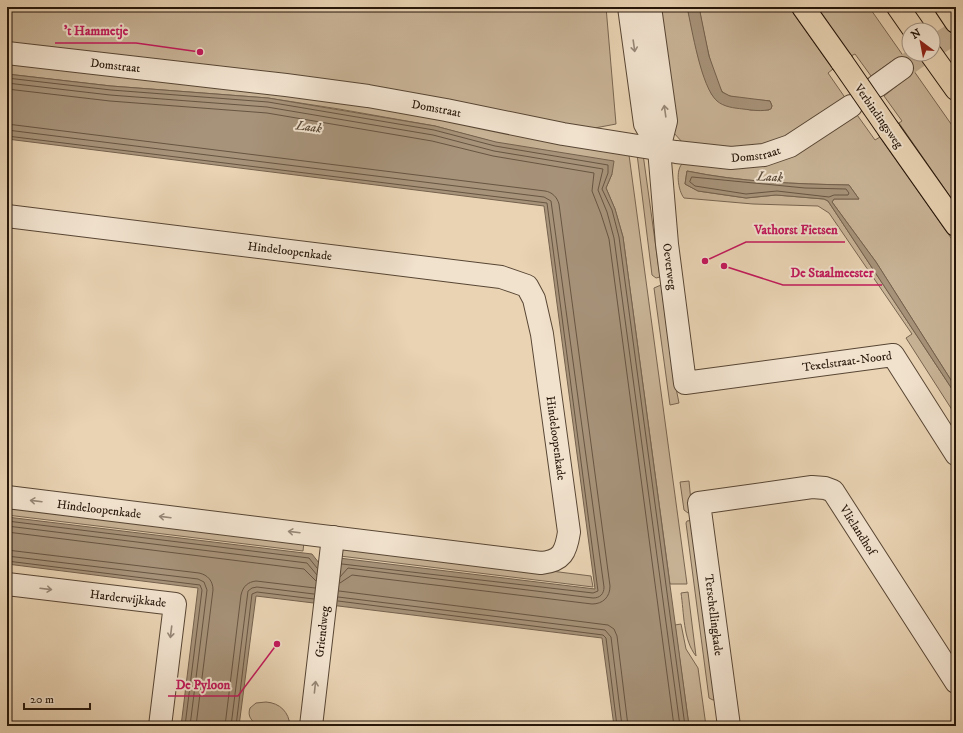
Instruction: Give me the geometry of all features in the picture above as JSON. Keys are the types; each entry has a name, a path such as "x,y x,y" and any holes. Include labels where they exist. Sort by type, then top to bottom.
{"main road":[{"name":"Verbindingsweg","path":"803,7 956,225"},
{"path":"898,7 908,22"},
{"path":"946,7 956,22"},
{"path":"937,62 956,89"}],"street":[{"name":"Oeverweg","path":"629,7 645,124 659,149"},
{"name":"Oeverweg","path":"650,7 666,121 659,149 667,244 685,383"},
{"name":"Domstraat","path":"7,54 286,85 368,96 446,110 562,134 659,149 731,158 764,155 796,143 851,106"},
{"path":"877,86 902,68"},
{"name":"Hindeloopenkade","path":"7,216 501,277 520,282 527,286 534,299 542,334 569,532 564,551 559,558 552,562 540,563 7,497"},
{"name":"Texelstraat-Noord","path":"685,383 893,355 956,454"},
{"name":"Vlielandhof","path":"699,503 812,487 825,488 832,491 956,682"},
{"name":"Terschellingkade","path":"699,503 729,726"},
{"name":"Griendweg","path":"311,726 323,607 333,537"},
{"name":"Harderwijkkade","path":"7,584 175,604 160,726"}],"shaded area":[{"path":"7,7 606,7 616,124 563,134 7,50"},
{"path":"656,7 687,7 704,75 712,95 750,110 769,110 772,106 770,101 729,96 720,88 708,53 699,7 789,7 833,69 828,73 846,99 794,135 755,149 683,143 673,132"},
{"path":"817,7 869,7 901,53 901,62 908,62 956,131 956,205 899,123 902,121 884,96 908,77 895,59 871,76 855,54 851,56"},
{"path":"7,62 392,108 629,155 687,584 670,584 623,237 615,209 606,188 612,174 435,126 268,98 111,86 7,74"},
{"path":"855,112 875,140 880,137 956,245 956,388 876,262 832,202 834,199 859,199 849,185 748,180 687,171 685,184 698,191 746,198 776,195 824,199 828,201 956,395 956,416 906,338 912,334 829,213 818,206 753,204 684,198 680,190 678,175 680,166 683,163 716,164"},
{"path":"637,154 643,154 660,277 656,278 652,275"},
{"path":"661,285 673,373 679,403 670,405 654,288"},
{"path":"689,481 692,512 688,513 684,510 680,482"},
{"path":"7,504 304,542 303,551 7,515"},
{"path":"693,520 717,699 713,700 709,698 686,523 687,521"},
{"path":"343,545 591,576 593,587 340,556"},
{"path":"688,592 696,656 686,634 681,593"},
{"path":"681,624 686,649 698,668 706,726 689,726 675,625"},
{"path":"266,702 276,704 283,709 288,716 290,726 257,726 250,716 250,708 256,703"}],"water":[{"path":"687,7 699,7 709,56 722,92 730,96 770,101 772,106 771,109 757,110 726,106 717,101 711,94 706,84 694,43"},
{"name":"Laak","path":"7,74 111,86 268,98 435,126 496,142 614,161 612,174 606,188 615,209 623,237 689,726 614,726 602,638 256,596 239,726 181,726 198,588 7,564 7,517 312,554 319,563 339,558 595,589 544,206 7,139"},
{"path":"687,171 748,180 849,185 859,199 834,199 832,202 876,262 956,388 956,395 828,201 824,199 776,195 746,198 698,191 685,184"}],"tunnel":[{"path":"941,42 956,32"},
{"path":"902,68 911,62"}],"place":[{"name":"'t Hammetje","path":"200,52"},
{"name":"Vathorst Fietsen","path":"705,261"},
{"name":"De Staalmeester","path":"724,266"},
{"name":"De Pyloon","path":"277,644"}]}
